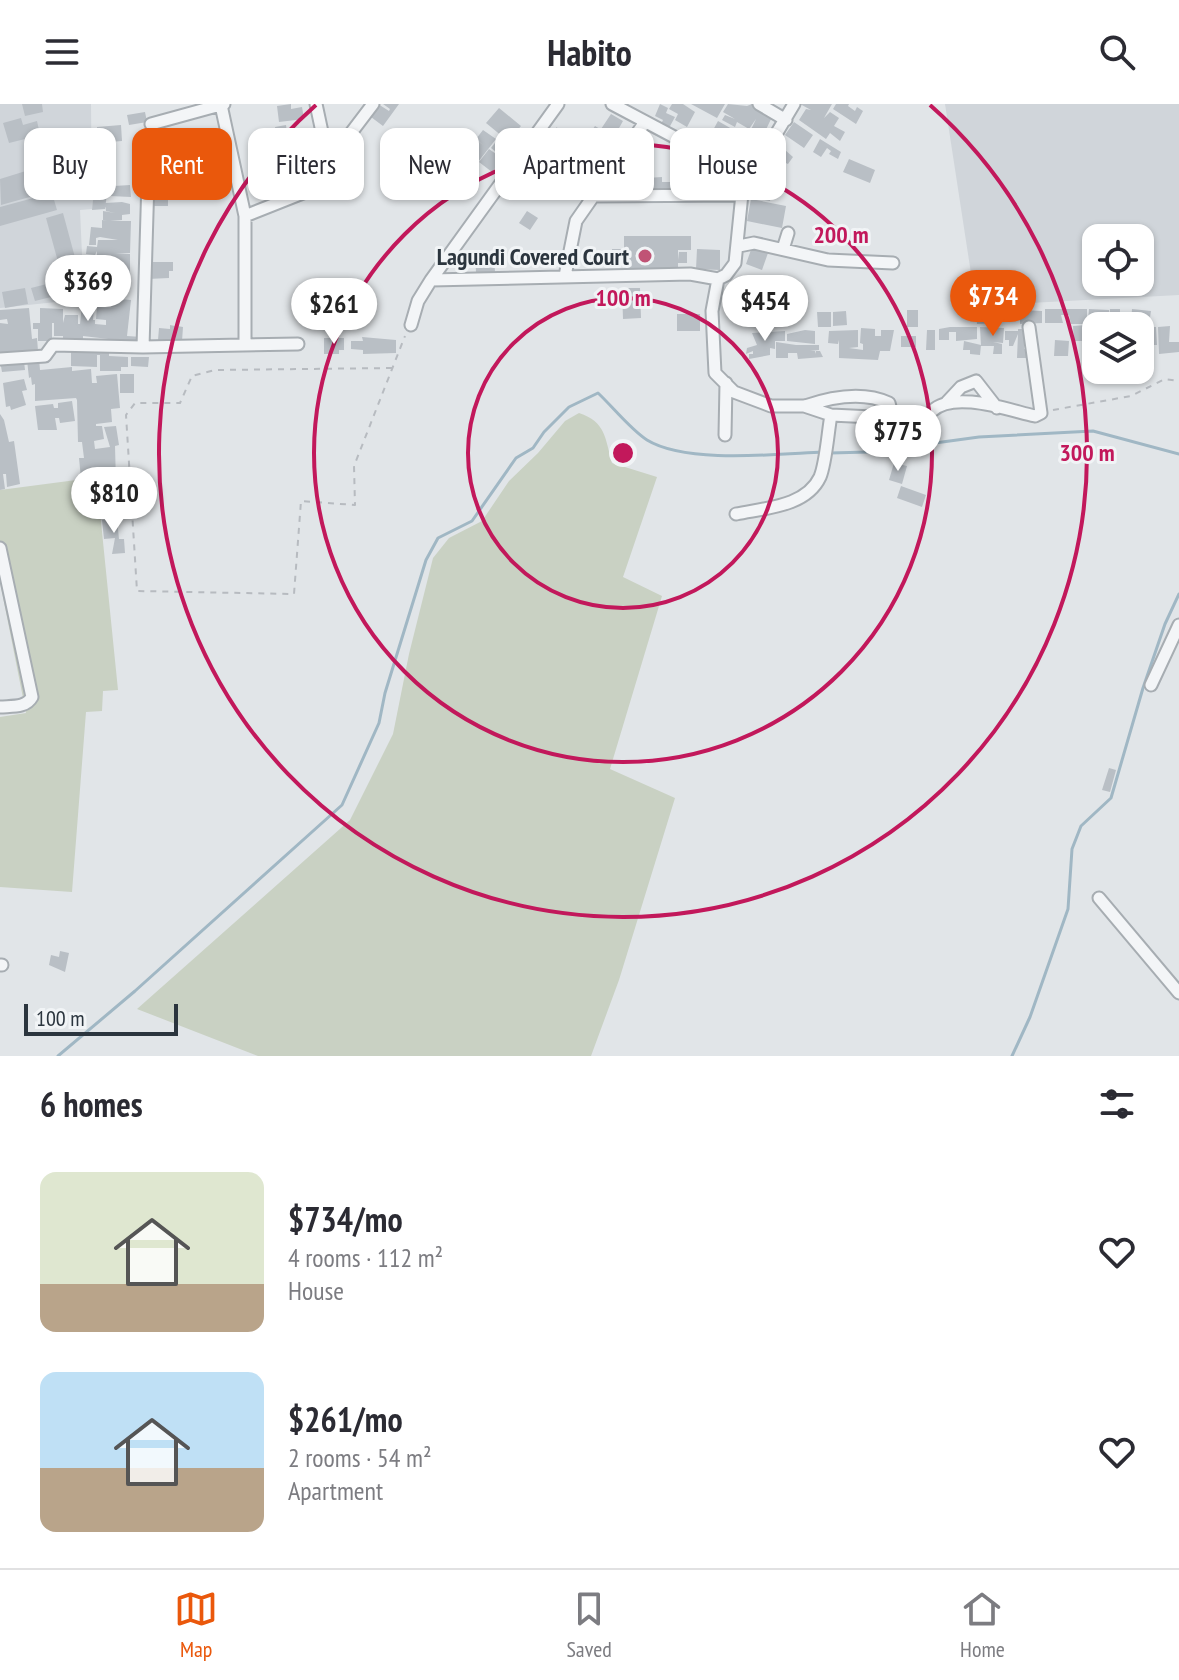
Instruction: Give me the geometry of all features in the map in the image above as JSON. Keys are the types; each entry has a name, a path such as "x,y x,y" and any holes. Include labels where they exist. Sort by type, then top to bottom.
{"street":[{"path":"316,104 321,128"},
{"path":"355,128 373,104"},
{"path":"411,325 418,301 431,280 558,104"},
{"path":"612,104 670,135"},
{"path":"759,104 786,120"},
{"path":"781,128 794,104"},
{"path":"151,124 222,105 245,216 245,344"},
{"path":"641,128 645,122"},
{"path":"143,347 147,200"},
{"path":"245,216 285,200"},
{"path":"565,276 576,221 589,200"},
{"path":"431,280 690,274 718,279 726,275 735,263 739,246 741,200"},
{"path":"783,249 788,233"},
{"path":"739,246 754,243 828,260 893,263"},
{"path":"718,279 712,311 715,373 734,392 771,406 804,406 831,415 893,418"},
{"path":"947,402 972,402 1035,416 1041,413 1029,327"},
{"path":"0,359 45,356 53,345 298,344"},
{"path":"804,406 828,397 864,397 889,403 893,418 906,433 913,436 918,434 930,412 947,402 961,387 976,381 997,408"},
{"path":"725,435 726,383"},
{"path":"736,514 806,495 821,475 831,415"},
{"path":"0,548 32,697 21,706 0,707"},
{"path":"1151,685 1179,625"},
{"path":"1099,898 1179,993"}],"path":[{"path":"547,119 556,128"},
{"path":"392,368 215,370 192,376 180,403 135,403 126,415 137,591 294,594 301,501 355,505 354,466 411,325"},
{"path":"1041,413 1131,396 1165,379 1179,381"}],"shaded area":[{"path":"0,104 91,104 91,128 24,128 24,200 92,200 92,209 80,210 84,299 0,308"},
{"path":"945,104 1179,104 1179,295 976,306"},
{"path":"579,413 599,426 612,463 657,477 623,577 662,596 610,769 675,798 619,980 591,1056 258,1056 137,1009 350,820 393,734 433,558 449,538 482,521 509,481 565,421"},
{"path":"99,477 118,690 103,691 102,711 86,712 72,892 0,887 0,717 26,713 0,582 0,490"}],"building":[{"path":"22,104 42,104 43,112 25,116"},
{"path":"291,104 291,109 302,107 304,119 279,122 277,106"},
{"path":"378,104 389,111 383,104 399,104 383,126 367,114"},
{"path":"660,104 668,108 666,113 675,117 669,128 655,116"},
{"path":"672,104 683,104 695,112 687,127 675,120 678,114 669,109"},
{"path":"691,104 725,104 717,118"},
{"path":"728,104 752,104 773,115 767,128 752,128 756,119 747,128 737,122 735,127 722,120 725,115 735,119 723,112"},
{"path":"800,104 832,104 824,118 830,112 839,118 834,126 845,132 840,141 830,133 826,139 799,120 806,109 811,110"},
{"path":"836,104 849,104 855,111 857,107 863,111 856,124 833,109"},
{"path":"499,108 521,126 495,130 486,123"},
{"path":"145,112 147,122 129,125 127,115"},
{"path":"611,114 623,121 619,128 602,128"},
{"path":"21,118 23,125 37,121 39,128 24,128 24,139 9,143 3,123"},
{"path":"718,121 730,128 714,128"},
{"path":"794,122 813,135 804,148 786,134"},
{"path":"121,125 122,141 116,142 116,128 97,127"},
{"path":"483,130 495,140 479,161 479,142 483,145 479,142"},
{"path":"820,139 841,152 838,159 829,154 831,151 827,148 821,157 813,152"},
{"path":"489,149 495,153 495,168 492,172 479,162"},
{"path":"786,151 793,157 786,163"},
{"path":"849,159 875,170 870,183 843,172"},
{"path":"24,172 24,199 1,205 0,179"},
{"path":"662,177 662,182 670,182 670,189 654,189 654,178"},
{"path":"130,185 131,197 116,196 116,186"},
{"path":"26,200 54,200 57,210 0,226 0,207"},
{"path":"93,200 106,200 105,209 92,210"},
{"path":"151,200 168,200 168,206 151,206"},
{"path":"751,200 786,206 782,228 747,221"},
{"path":"105,203 130,204 130,214 122,215 122,220 110,221 131,221 130,253 115,254 130,254 130,287 120,283 118,271 117,287 102,286 101,291 89,290 90,270 102,270 103,259 97,258 97,251 95,255 86,254 87,246 97,247 98,240 118,240 100,237 96,238 96,245 89,245 91,227 102,228 102,220 107,221 103,220 103,211 115,213 106,211"},
{"path":"527,211 538,218 530,230 519,223"},
{"path":"63,213 80,276 67,279 71,292 35,301 31,288 63,280 46,218"},
{"name":"Lagundi Covered Court","path":"624,236 691,236 691,250 678,250 678,260 679,252 687,252 687,263 678,263 678,272 625,273 624,262 612,262 612,249 624,249"},
{"path":"752,247 768,253 762,270 746,264"},
{"path":"697,249 720,250 720,270 696,269"},
{"path":"494,256 495,272 476,272 475,257"},
{"path":"147,262 173,262 173,271 169,271 169,278 148,279"},
{"path":"25,288 28,304 5,308 2,292"},
{"path":"622,288 640,288 641,318 623,319"},
{"path":"105,298 131,300 127,336 142,337 142,343 83,336 83,341 63,340 63,336 54,336 54,323 52,341 38,341 38,329 33,329 33,323 40,323 40,308 63,309 63,323 65,315 78,315 80,324 82,305 94,306 95,324 106,325 106,320 96,319 97,307 119,308 105,307"},
{"path":"29,308 32,339 37,338 38,351 0,357 0,323 8,324 7,319 0,320 0,310"},
{"path":"1045,309 1087,309 1087,312 1082,312 1082,324 1071,324 1069,315 1061,315 1063,323 1045,323"},
{"path":"1089,309 1109,310 1109,312 1089,312"},
{"path":"907,310 918,310 918,327 907,327"},
{"path":"1020,310 1042,311 1042,323 1020,324"},
{"path":"846,311 847,325 833,326 833,312"},
{"path":"1000,311 1000,323 977,324 976,312"},
{"path":"817,312 831,312 831,327 818,327"},
{"path":"761,313 774,314 773,327 760,326"},
{"path":"677,314 700,314 700,331 677,331"},
{"path":"170,325 175,326 175,334 177,326 183,327 182,341 158,340 159,328 170,329"},
{"path":"1082,325 1082,341 1074,341 1073,326"},
{"path":"1170,326 1169,342 1179,342 1179,352 1159,354 1158,327"},
{"path":"977,327 977,339 956,341 956,332 949,332 949,340 939,340 939,329"},
{"path":"980,327 1004,328 1003,343 993,342 1002,344 1002,354 993,354 994,346 981,346"},
{"path":"1154,327 1156,327 1157,345 1154,345"},
{"path":"861,328 875,329 875,336 881,336 881,330 894,330 890,351 880,351 878,360 839,358 839,340 838,344 828,343 829,331 858,330 858,347 849,348 863,350"},
{"path":"1028,329 1028,342 1024,342 1024,349 1030,350 1029,358 1017,358 1018,334 1013,346 1005,340 1005,331"},
{"path":"927,330 935,330 935,350 926,350"},
{"path":"785,331 785,341 775,341 775,349 770,348 770,355 749,359 753,351 746,354 747,348 757,345 752,333"},
{"path":"815,331 815,344 787,341 787,334"},
{"path":"901,336 916,336 916,347 901,347"},
{"path":"362,337 396,340 396,353 363,354 363,350 351,349 351,341 363,341"},
{"path":"324,338 344,338 344,350 339,350 339,354 324,354"},
{"path":"1055,340 1069,341 1068,356 1054,356"},
{"path":"964,341 981,345 980,355 963,350"},
{"path":"776,342 819,345 819,350 810,351 815,351 815,354 820,351 823,357 798,359 797,353 788,353 788,358 776,358"},
{"path":"109,347 109,356 128,357 128,367 121,367 121,371 100,371 100,355 97,355 97,367 71,366 71,350"},
{"path":"131,357 149,357 148,367 131,366"},
{"path":"39,359 40,370 91,369 92,383 97,383 96,376 117,374 120,408 111,409 112,422 96,424 102,426 104,439 94,441 95,449 110,447 104,427 116,426 119,445 115,446 116,483 104,485 103,476 81,479 79,458 84,458 82,442 78,442 77,400 35,401 35,384 32,385 29,378 27,360"},
{"path":"0,361 24,361 25,370 2,372"},
{"path":"120,374 134,374 134,393 120,393"},
{"path":"24,379 27,390 22,391 26,405 11,410 10,406 6,407 3,383"},
{"path":"72,401 75,421 60,423 59,418 55,418 57,430 38,430 35,406 53,404 54,408 58,408 58,403"},
{"path":"0,414 9,442 14,441 20,484 7,487 6,474 3,474 5,489 0,490"},
{"path":"894,463 907,466 902,484 889,480"},
{"path":"901,486 926,495 922,507 897,498"},
{"path":"117,519 119,539 124,539 125,553 112,554 115,538 104,539 102,520"},
{"path":"1109,768 1116,770 1110,792 1102,790"},
{"path":"60,951 69,953 65,972 49,965 51,955 59,957"}],"waterway":[{"path":"58,1056 342,805 379,723 385,693 426,560 438,538 472,521 516,458 533,448 569,407 598,393 641,436 684,452 732,456 823,452"},
{"path":"830,453 869,452 979,437 1093,431 1179,454"},
{"path":"1012,1056 1030,1017 1068,909 1072,849 1081,826 1111,798 1143,688 1179,594"}],"place":[{"name":"Lagundi Covered Court","path":"645,256"}]}
